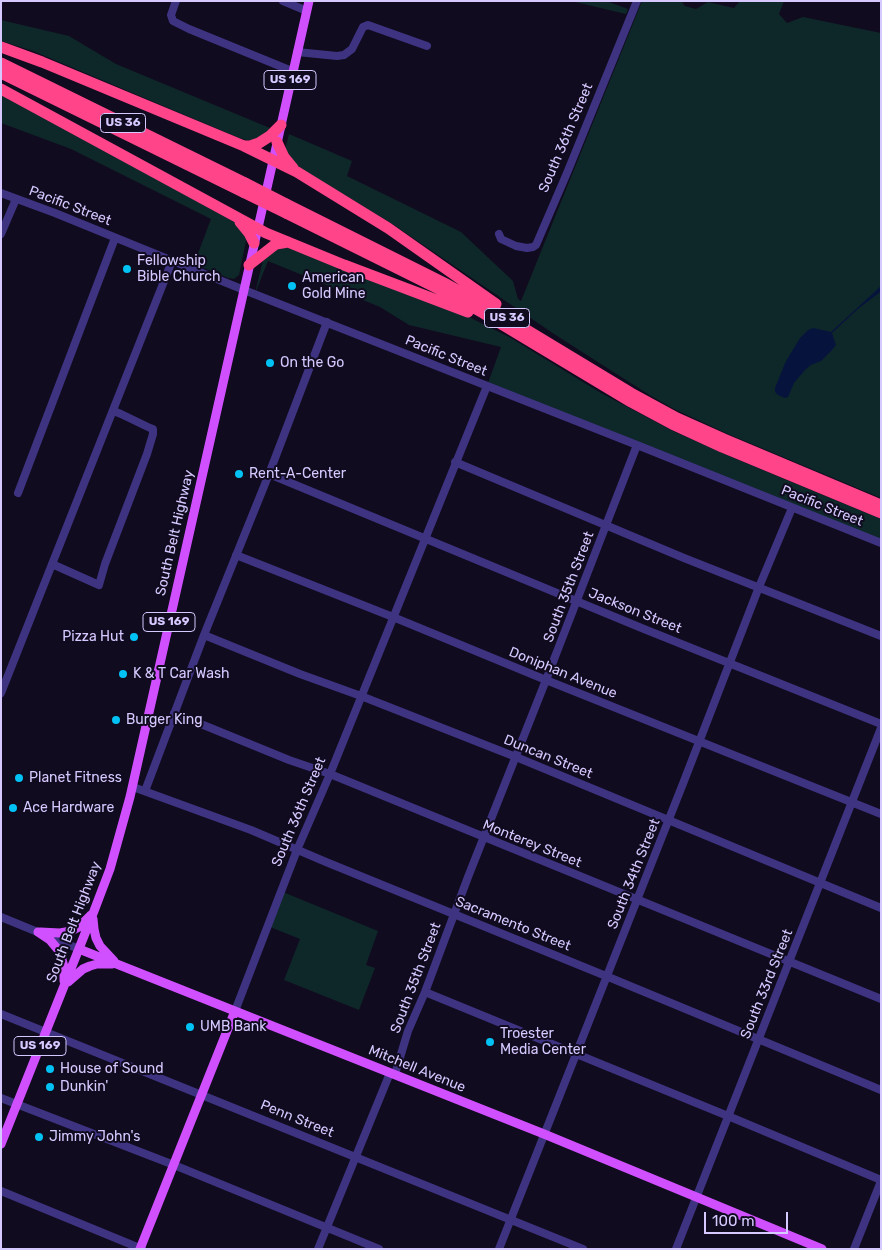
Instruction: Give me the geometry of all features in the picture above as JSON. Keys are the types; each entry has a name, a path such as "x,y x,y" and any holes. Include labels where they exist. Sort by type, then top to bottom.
{"highway":[{"path":"1,47 42,62 244,146 298,172 388,228 532,327 554,346"},
{"name":"US 36","path":"1,63 445,292 631,402 672,424 881,514"},
{"name":"US 36","path":"1,73 244,188"},
{"path":"1,89 257,228 344,265 461,309 524,338"},
{"path":"244,146 259,143 270,136 281,125"},
{"path":"277,142 284,157 298,172"},
{"name":"US 36","path":"286,209 448,285 677,418 881,505"},
{"path":"238,218 254,243"},
{"path":"249,265 272,246 288,242"}],"main road":[{"name":"South Belt Highway","path":"1,1144 110,869 133,787 308,6"},
{"path":"38,932 60,933 71,931 78,927 94,911"},
{"path":"94,911 96,938 100,946 117,964"},
{"path":"38,932 50,940 60,952 64,967 64,986"},
{"name":"Mitchell Avenue","path":"79,949 544,1134 822,1249"},
{"path":"64,986 83,969 90,966 117,964"},
{"name":"South 36th Street","path":"141,1249 235,1011"}],"street":[{"path":"176,1 171,15 173,21 292,71"},
{"path":"283,1 308,6"},
{"name":"South 36th Street","path":"499,234 501,239 516,246 527,248 536,245 637,1"},
{"path":"297,52 344,55 352,49 363,27 368,25 427,46"},
{"name":"Pacific Street","path":"1,193 637,445 881,544"},
{"path":"1,234 16,199"},
{"path":"18,494 115,238"},
{"path":"1,693 172,261"},
{"path":"145,791 327,322"},
{"name":"South 36th Street","path":"235,1011 297,850 330,774 486,386"},
{"path":"52,564 99,586 104,564 153,434 153,430 113,412"},
{"name":"South 35th Street","path":"318,1249 425,992 637,445"},
{"path":"455,462 684,558 881,636"},
{"name":"Jackson Street","path":"268,474 881,726"},
{"name":"South 34th Street","path":"498,1249 700,741 759,587 792,508"},
{"name":"Doniphan Avenue","path":"236,555 881,814"},
{"name":"Duncan Street","path":"204,635 516,757 881,908"},
{"name":"Monterey Street","path":"174,713 330,774 881,999"},
{"name":"South 33rd Street","path":"676,1249 881,726"},
{"name":"Sacramento Street","path":"133,787 251,830 881,1090"},
{"name":"Mitchell Avenue","path":"1,917 79,949"},
{"path":"425,992 881,1180 854,1249"},
{"name":"Penn Street","path":"1,1014 584,1249"},
{"path":"1,1098 174,1165 379,1249"},
{"path":"1,1191 141,1249"}],"green space":[{"path":"571,1 606,1 628,9 626,14"},
{"path":"642,1 681,1 685,6 696,9 708,2 734,8 740,1 784,1 779,14 787,23 803,17 881,33 881,498 728,434 651,396 554,334 394,225 298,169 285,149 289,134 352,161 347,176 461,232 513,281 518,299 521,301"},
{"path":"1,20 69,36 116,64 270,128 256,140 246,140 237,137 33,51 1,41"},
{"path":"1,94 237,223 247,236 239,275 234,279 228,278 194,264 211,219 71,149 1,123"},
{"path":"287,246 465,315 511,338 601,393 673,431 881,519 881,540 488,383 501,347 409,325 380,307 268,261 256,291 263,260 270,251"},
{"path":"283,892 378,931 366,965 375,968 359,1010 284,980 300,939 270,927"}],"water":[{"path":"881,286 879,293 859,308 832,333 836,345 821,361 805,370 794,383 788,397 785,398 778,395 775,392 775,388 786,361 800,338 813,328 831,332"}],"place":[{"name":"Fellowship Bible Church","path":"127,269"},
{"name":"American Gold Mine","path":"292,286"},
{"name":"On the Go","path":"270,363"},
{"name":"Rent-A-Center","path":"239,474"},
{"name":"Pizza Hut","path":"134,637"},
{"name":"K & T Car Wash","path":"123,674"},
{"name":"Burger King","path":"116,720"},
{"name":"Planet Fitness","path":"19,778"},
{"name":"Ace Hardware","path":"13,808"},
{"name":"UMB Bank","path":"190,1027"},
{"name":"Troester Media Center","path":"490,1042"},
{"name":"House of Sound","path":"50,1069"},
{"name":"Dunkin'","path":"50,1087"},
{"name":"Jimmy John's","path":"39,1137"}]}
